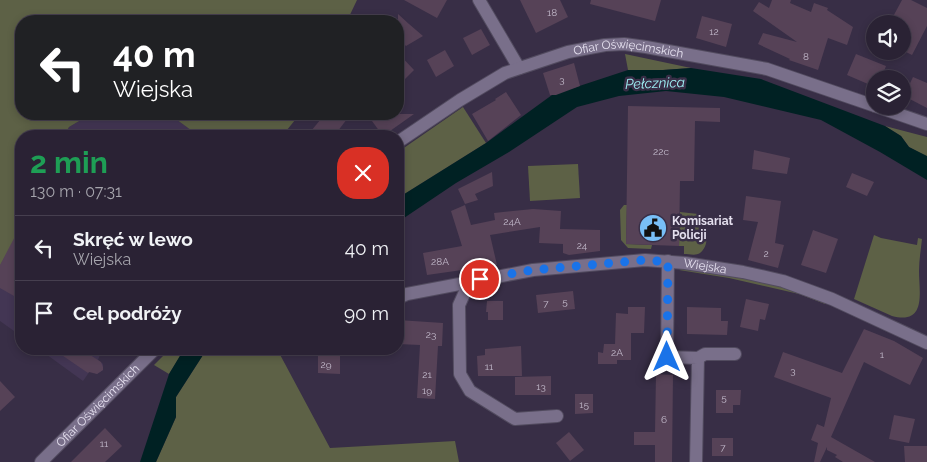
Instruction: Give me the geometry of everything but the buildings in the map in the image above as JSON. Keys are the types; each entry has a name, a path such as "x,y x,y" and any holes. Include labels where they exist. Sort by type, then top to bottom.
{"street":[{"path":"479,0 519,68"},
{"name":"Ofiar Oświęcimskich","path":"404,138 504,73 568,52 605,45 646,47 767,69 866,103"},
{"name":"Ofiar Oświęcimskich","path":"901,115 927,124"},
{"name":"Wiejska","path":"404,295 533,270 645,260 685,262 783,281 832,299 927,343"},
{"path":"668,262 667,357 698,358 704,354 735,354"},
{"path":"470,281 459,305 460,374 470,391 515,419 557,416"},
{"name":"Ofiar Oświęcimskich","path":"41,462 149,355"},
{"path":"696,462 698,358"}],"shaded area":[{"path":"0,0 357,0 350,15 15,15 15,120 81,120 67,130 15,130 15,239 0,266"},
{"path":"625,54 691,68 628,70"},
{"path":"463,107 486,143 404,194 404,148"},
{"path":"81,120 177,120 191,130 67,130"},
{"path":"177,120 295,120 287,130 191,130"},
{"path":"885,126 927,137 927,157 909,147 901,136"},
{"path":"578,164 580,198 530,201 528,166"},
{"path":"624,205 627,205 626,244 652,245 651,249 628,248 621,240 620,210"},
{"path":"680,212 698,214 703,222 707,239 704,249 698,254 684,254 684,246 679,246"},
{"path":"874,235 917,245 918,238 922,239 919,267 919,305 911,316 903,318 892,316 854,299"},
{"path":"15,239 15,332 0,321 0,266"},
{"path":"685,268 751,278 782,286 826,302 825,304 799,294 729,278 679,270"},
{"path":"47,355 100,355 98,360 103,364 103,370 97,374 90,371 83,381"},
{"path":"164,355 181,355 169,374 154,365"},
{"path":"203,355 280,355 330,448 455,441 459,462 156,462 176,417 176,397"}],"water":[{"name":"Pełcznica","path":"691,68 761,79 885,126 901,136 909,147 927,156 927,180 821,120 724,97 666,91 619,96 577,107 404,218 404,194 486,143 552,95 628,70"},
{"path":"180,355 203,355 176,397 176,417 156,462 140,462 169,374"}],"place":[{"name":"Komisariat Policji","path":"653,228"}],"route":[{"path":"480,279 533,270 645,260 668,262 667,357"}]}
